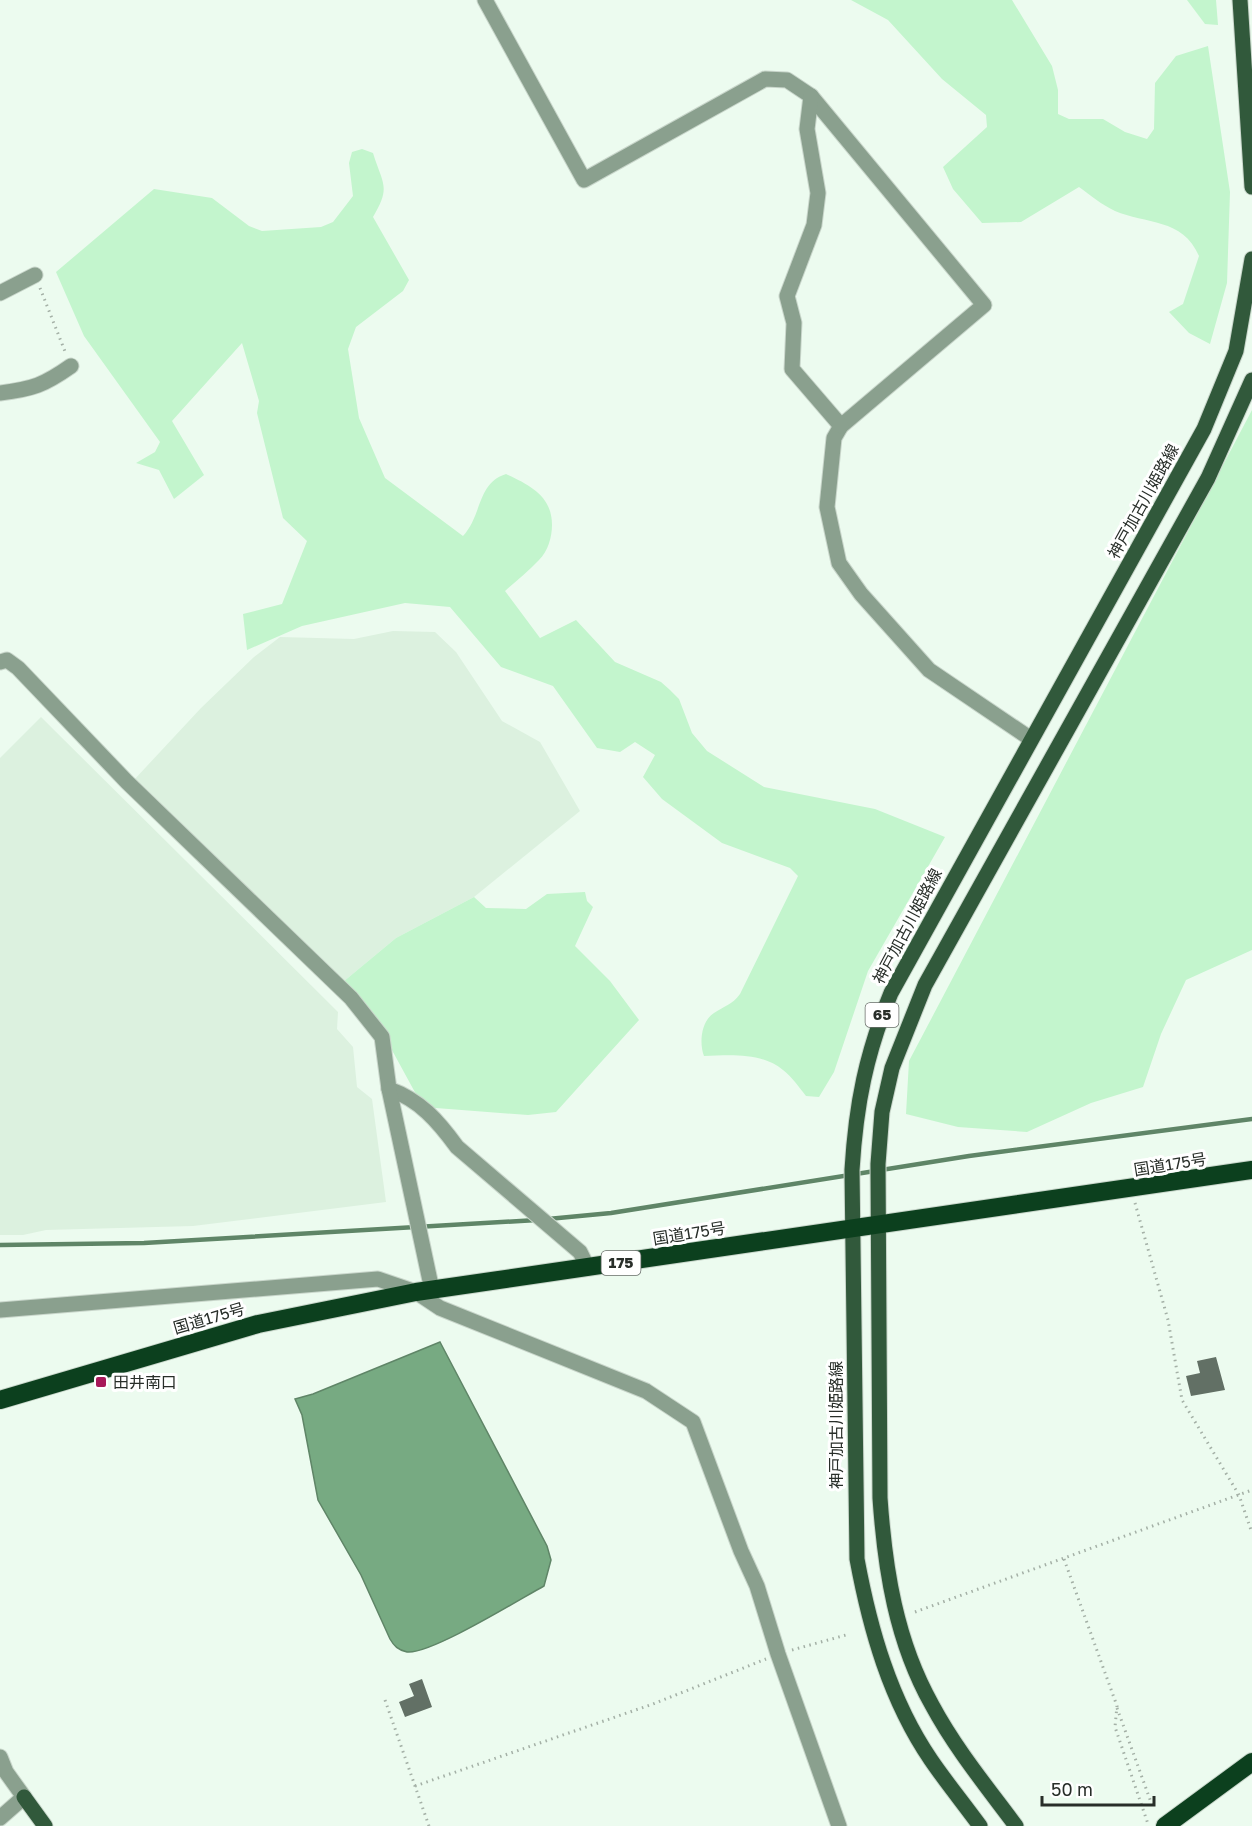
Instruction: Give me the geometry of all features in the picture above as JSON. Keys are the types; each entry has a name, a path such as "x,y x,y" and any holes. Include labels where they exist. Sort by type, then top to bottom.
{"highway":[{"name":"国道175号","path":"0,1400 258,1324 424,1291 880,1223 1131,1190 1252,1170"},
{"path":"1165,1826 1252,1762"}],"main road":[{"path":"1240,0 1252,187"},
{"name":"神戸加古川姫路線","path":"980,1826 930,1758 901,1705 880,1655 866,1606 857,1559 852,1170 856,1114 876,1030 911,955 1204,429 1236,351 1252,260"},
{"name":"65","path":"1016,1826 950,1736 931,1704 910,1659 894,1610 883,1550 880,1497 878,1164 882,1112 892,1068 925,985 1208,478 1252,380"},
{"path":"24,1797 45,1826"}],"street":[{"path":"485,0 584,180 765,80 787,80 811,96 984,305 841,426 834,438 826,507 839,562 861,594 929,670 1031,739"},
{"path":"811,96 807,129 818,193 814,225 787,296 794,323 792,369 841,426"},
{"path":"0,293 35,275"},
{"path":"0,393 32,389 46,384 71,366"},
{"path":"0,662 8,660 18,668 127,782 351,998 382,1037 424,1291"},
{"path":"389,1089 410,1096 442,1126 458,1147 579,1252 588,1268"},
{"path":"0,1310 378,1279 424,1291 440,1308 646,1391 693,1422 757,1586 778,1654 839,1826"},
{"path":"0,1757 3,1772 24,1797 0,1818"}],"path":[{"path":"35,275 71,366"},
{"path":"1131,1190 1168,1320 1182,1400 1239,1495 1252,1533"},
{"path":"915,1612 1252,1490"},
{"path":"1064,1559 1152,1805"},
{"path":"416,1786 653,1704 778,1654 846,1635"},
{"path":"385,1700 429,1826"},
{"path":"1117,1706 1115,1727 1149,1826"}],"shaded area":[{"path":"851,0 1012,0 1052,66 1058,90 1058,114 1069,119 1103,119 1125,132 1147,139 1154,129 1155,83 1176,56 1208,46 1230,192 1227,283 1210,344 1189,333 1169,312 1183,304 1199,256 1192,244 1173,228 1115,211 1079,187 1021,222 982,223 953,189 943,167 987,127 986,115 942,79 888,20"},
{"path":"1187,0 1216,0 1218,25 1205,24"},
{"path":"362,149 373,153 384,186 382,199 373,217 409,280 403,291 356,327 348,349 359,418 385,478 463,536 474,519 485,492 497,478 506,474 531,487 548,506 552,525 550,539 542,556 505,591 540,638 576,620 615,662 661,682 679,699 692,733 707,751 764,787 875,809 945,837 868,971 834,1072 819,1097 806,1096 786,1073 765,1060 745,1056 704,1056 702,1039 706,1021 740,994 798,876 790,868 722,843 662,799 643,777 655,755 635,742 620,752 597,748 553,686 501,667 450,607 405,603 302,626 247,650 243,614 282,604 307,541 283,518 257,413 259,401 242,343 172,421 204,475 174,499 159,470 136,463 155,452 160,442 84,336 56,272 154,189 212,198 249,226 262,231 321,227 333,222 353,196 349,163 352,152"},
{"path":"1252,410 1252,950 1186,980 1161,1034 1143,1087 1091,1103 1027,1132 958,1127 906,1114 909,1061"},
{"path":"393,631 435,632 456,652 502,721 540,742 580,811 474,897 396,938 343,982 133,781 201,708 254,657 280,637 354,639"},
{"path":"41,717 338,1012 337,1029 353,1047 357,1087 372,1099 386,1202 193,1226 46,1230 23,1235 0,1235 0,758"},
{"path":"585,892 587,901 593,907 575,946 610,981 639,1020 556,1112 528,1115 423,1107 387,1041 343,982 396,938 474,897 486,908 526,909 547,894"},
{"path":"440,1342 547,1546 551,1560 544,1586 454,1636 419,1651 407,1652 393,1644 390,1639 361,1575 318,1500 302,1415 295,1399 313,1394"}],"building":[{"path":"1216,1357 1225,1390 1191,1396 1186,1376 1200,1373 1197,1361"},
{"path":"422,1679 432,1707 405,1717 399,1702 414,1696 409,1684"}],"waterway":[{"path":"548,1219 611,1213 969,1156 1252,1119"},
{"path":"0,1245 144,1243 537,1220"}],"place":[{"name":"田井南口","path":"101,1382"}]}
